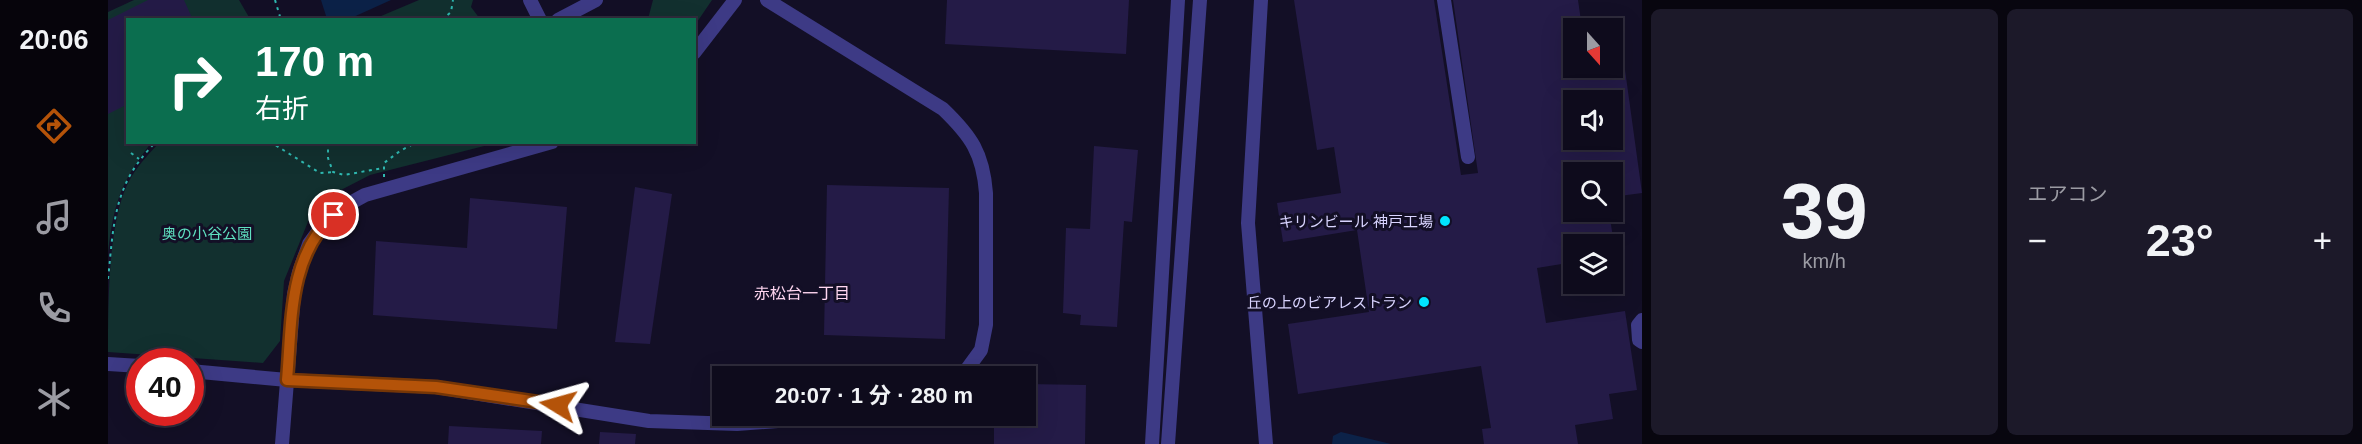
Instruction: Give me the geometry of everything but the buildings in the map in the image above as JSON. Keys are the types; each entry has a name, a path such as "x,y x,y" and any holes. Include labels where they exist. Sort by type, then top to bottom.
{"street":[{"path":"530,0 539,18"},
{"path":"562,18 595,0"},
{"path":"696,50 735,0"},
{"path":"767,0 943,109 966,131 978,151 984,171 986,193 986,324 981,350 969,366"},
{"path":"1152,444 1178,0"},
{"path":"1168,444 1200,0"},
{"path":"1261,0 1248,223 1266,444"},
{"path":"1444,0 1468,157"},
{"path":"282,444 294,294 309,244 323,225 345,206 365,195 545,144"},
{"path":"1642,320 1638,325 1639,340 1642,342"},
{"path":"108,364 126,365"},
{"path":"204,372 287,380 436,387 649,421 712,423"}],"path":[{"path":"275,0 280,18"},
{"path":"444,18 451,12 453,0"},
{"path":"108,279 114,218 125,183 139,159 154,144"},
{"path":"274,144 320,172 344,175 383,168"},
{"path":"328,144 328,158 333,172"},
{"path":"386,189 384,163 413,144"},
{"path":"131,153 139,159"}],"green space":[{"path":"134,0 239,0 249,18 126,18 126,144 150,144 132,170 120,194 108,253 108,12"},
{"path":"419,0 473,0 471,7 479,18 376,18"},
{"path":"653,0 712,0 696,24 696,18 648,18"},
{"name":"奥の小谷公園","path":"158,144 492,144 370,175 314,207 284,281 280,341 263,363 204,359 204,348 126,348 126,353 108,352 110,265 113,242 121,200 131,177"}],"water":[{"path":"321,0 391,0 351,18 327,18"},
{"path":"1341,432 1391,444 1332,444 1333,436"}],"place":[{"name":"キリンビール 神戸工場","path":"1445,221"},
{"name":"丘の上のビアレストラン","path":"1424,302"}],"district":[{"name":"赤松台一丁目","path":"802,293"}],"route":[{"path":"334,215 323,225 309,244 299,272 294,294 287,380 436,387 558,405"}]}
